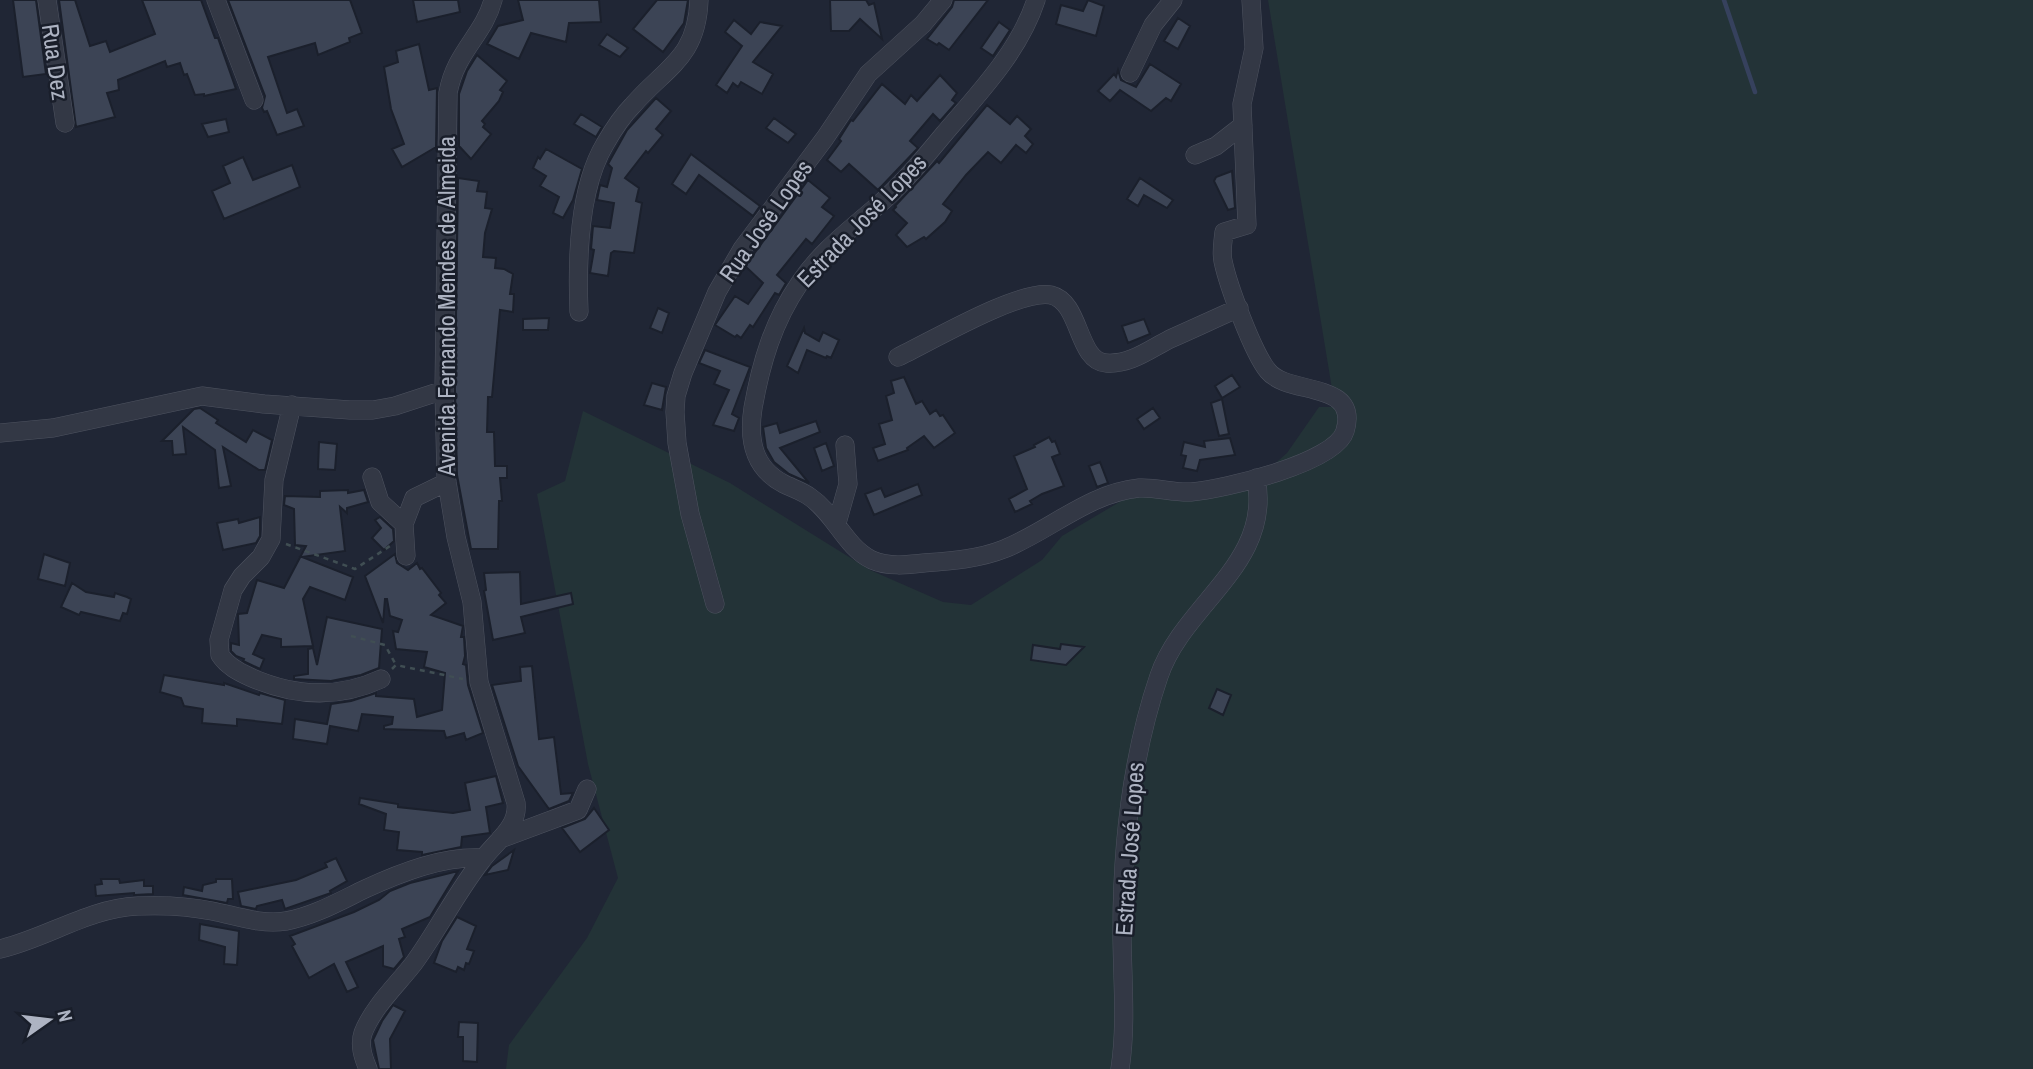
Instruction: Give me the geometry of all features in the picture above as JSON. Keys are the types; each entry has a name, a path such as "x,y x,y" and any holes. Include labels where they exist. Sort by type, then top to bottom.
{"street":[{"name":"Rua Dez","path":"47,0 65,123"},
{"path":"216,0 254,100"},
{"name":"Avenida Fernando Mendes de Almeida","path":"368,1069 361,1047 368,1023 413,964 483,858 517,814 480,682 472,602 456,537 447,482 444,390 448,93 456,64 486,19 493,0"},
{"path":"579,312 580,244 589,180 596,161 631,106 676,64 686,51 695,28 699,0"},
{"name":"Rua José Lopes","path":"715,604 690,514 677,443 676,396 683,373 717,292 742,249 825,138 868,74 923,24 943,0"},
{"name":"Estrada José Lopes","path":"1036,0 1012,47 979,95 902,182 809,270 785,307 769,340 750,429 757,460 771,476 807,495 826,510 853,546 871,559 894,565 979,557 1005,549 1088,505 1128,490 1144,488 1191,492 1256,478 1259,500 1252,536 1235,567 1187,626 1166,658 1145,719 1137,756 1124,866 1121,1069"},
{"path":"1129,73 1153,25 1173,0"},
{"path":"1251,0 1253,54 1242,104 1247,225 1224,232 1222,259 1259,357 1274,378 1283,383 1333,396 1346,410 1347,422 1345,435 1335,447 1314,458 1256,478"},
{"path":"1195,155 1216,146 1243,125"},
{"path":"898,357 960,327 979,314 1042,295 1059,299 1066,306 1092,356 1107,363 1133,359 1239,308"},
{"path":"0,433 53,428 202,396 373,410 395,406 444,390"},
{"path":"292,405 274,480 271,539 261,557 236,583 229,599 218,648 223,660 238,671 299,693 357,688 381,679"},
{"path":"837,523 848,484 845,445"},
{"path":"372,477 380,502 404,530"},
{"path":"406,556 404,530 414,498 447,482"},
{"path":"500,839 578,810 587,789"},
{"path":"0,949 29,941 101,913 135,906 188,908 257,921 288,920 412,870 457,858 483,858"}],"path":[{"path":"271,539 355,569 404,530"},
{"path":"351,636 385,645 396,665 480,682"},
{"path":"381,679 396,665"}],"shaded area":[{"path":"1268,0 2033,0 2033,1069 506,1069 509,1045 587,938 618,878 588,764 537,494 565,481 583,411 730,483 870,570 943,602 971,605 1042,560 1062,536 1128,497 1178,498 1251,485 1287,453 1319,407 1335,407"}],"building":[{"path":"13,0 36,0 46,74 23,77"},
{"path":"59,0 75,0 90,46 106,41 110,52 155,34 142,0 201,0 236,89 204,96 195,95 180,63 167,67 165,61 118,80 119,90 107,93 115,117 76,127"},
{"path":"228,0 350,0 362,33 349,38 350,42 318,55 315,43 268,57 287,113 297,109 304,126 277,135 267,111 264,112 262,108 265,96"},
{"path":"413,0 458,0 460,12 417,22"},
{"path":"518,0 599,0 601,22 569,23 566,42 531,33 519,59 487,44 498,26 523,20"},
{"path":"657,0 688,0 684,23 663,52 633,29"},
{"path":"830,0 866,0 869,5 874,3 882,39 860,19 849,31 831,31"},
{"path":"954,0 988,0 949,50 927,39 952,7"},
{"path":"1088,0 1104,6 1096,36 1056,24 1061,5 1083,11"},
{"path":"1178,18 1190,26 1178,49 1164,41"},
{"path":"734,20 751,34 760,22 782,26 753,62 773,74 762,94 741,82 738,87 733,83 727,93 716,85 742,46 725,32"},
{"path":"999,22 1010,30 993,56 981,48"},
{"path":"607,34 628,48 620,57 599,45"},
{"path":"419,44 429,90 437,88 436,147 402,167 392,149 404,144 391,109 384,67 398,62 396,51"},
{"path":"477,55 507,81 500,90 503,92 499,101 482,121 485,124 483,127 491,134 471,159 459,146 459,94 467,71"},
{"path":"1150,64 1181,84 1171,101 1166,98 1151,111 1120,90 1110,101 1098,91 1114,74 1116,77 1118,70 1121,80 1136,87"},
{"path":"940,75 957,93 952,100 956,103 940,121 933,114 910,141 918,148 878,190 849,164 841,172 827,160 841,141 839,139 851,120 853,121 882,84 905,104 911,95 917,101"},
{"path":"656,98 671,111 656,129 663,135 648,153 646,151 625,178 639,188 636,201 642,203 634,253 611,253 608,276 590,273 594,250 591,249 593,226 610,228 614,203 597,200 600,185 607,187 612,168 608,164 627,130"},
{"path":"987,105 1010,124 1017,116 1031,129 1025,136 1033,144 1026,153 1016,145 1001,163 988,152 943,204 952,211 945,222 926,239 924,237 907,247 896,235 907,223 893,210 895,206 937,161 939,163"},
{"path":"581,114 602,127 596,137 574,124"},
{"path":"774,118 796,134 788,143 766,128"},
{"path":"226,119 229,132 208,137 202,124"},
{"path":"546,149 582,169 573,200 563,218 553,213 559,197 540,186 546,176 533,168"},
{"path":"691,154 760,206 753,216 699,175 686,194 672,184"},
{"path":"243,157 253,180 292,165 300,187 224,219 212,191 230,183 223,166"},
{"path":"1232,171 1235,208 1228,210 1214,181 1216,177"},
{"path":"458,178 479,181 477,191 487,192 485,208 492,209 485,233 483,257 496,258 495,268 513,274 510,294 514,294 513,312 500,310 492,397 488,397 487,432 494,432 495,466 507,466 507,478 500,478 502,501 499,501 498,549 471,549 457,475 455,390"},
{"path":"1140,178 1173,200 1167,208 1144,195 1138,206 1127,199"},
{"path":"808,180 830,198 822,207 834,216 812,244 806,239 777,275 786,283 779,295 775,293 753,327 750,325 741,338 737,335 735,337 715,325 735,296 748,304 763,283 745,266"},
{"path":"658,308 669,313 662,333 650,328"},
{"path":"549,318 548,330 523,330 523,319"},
{"path":"1144,319 1150,334 1128,343 1122,326"},
{"path":"804,328 805,333 819,341 823,332 839,340 831,358 807,350 798,373 787,366"},
{"path":"705,350 750,367 732,414 739,418 734,431 713,425 729,390 714,384 720,371 699,363"},
{"path":"1232,375 1240,387 1222,398 1215,386"},
{"path":"904,377 916,404 922,401 930,414 936,410 940,416 943,415 955,433 934,448 924,436 907,448 908,450 878,461 873,448 885,444 879,424 892,420 886,396 894,393 891,381"},
{"path":"652,383 666,387 662,410 644,405"},
{"path":"1222,399 1229,434 1219,436 1211,403"},
{"path":"200,408 218,420 216,423 246,442 253,430 272,440 265,470 259,470 223,447 231,486 219,488 215,450 183,427 186,454 173,455 172,441 162,441 194,409"},
{"path":"1153,408 1160,418 1144,429 1137,419"},
{"path":"816,421 820,432 780,448 809,483 789,474 774,462 766,448 763,427 777,423 780,433"},
{"path":"1049,437 1052,442 1055,441 1060,454 1052,457 1064,486 1042,494 1030,501 1032,504 1015,512 1009,499 1027,489 1014,456 1035,447 1034,445"},
{"path":"1230,438 1235,455 1200,460 1197,471 1183,468 1186,456 1181,455 1184,442 1205,447 1204,441"},
{"path":"319,442 337,444 335,470 318,469"},
{"path":"826,443 834,466 822,471 814,448"},
{"path":"1100,462 1108,483 1097,487 1089,466"},
{"path":"918,484 922,495 874,515 865,494 881,488 885,497"},
{"path":"348,490 348,493 364,490 368,502 347,508 347,513 340,507 345,551 302,557 353,577 345,600 310,587 303,599 313,646 281,647 281,639 262,635 253,654 264,659 260,669 243,661 244,659 231,651 231,643 239,645 238,614 247,613 257,580 284,588 306,546 295,545 294,509 284,505 285,496 320,497 320,491"},
{"path":"260,517 260,536 256,543 223,550 217,523 238,519 239,523"},
{"path":"380,517 393,529 394,541 384,550 372,538 381,528 375,520"},
{"path":"44,554 70,563 65,586 38,579"},
{"path":"395,554 397,563 408,570 417,563 441,593 439,595 446,603 431,615 463,626 463,664 466,665 468,685 483,733 466,740 464,733 446,738 444,731 384,729 384,726 392,724 393,717 362,714 358,731 330,726 327,744 293,739 295,719 327,724 331,704 376,693 376,696 414,699 417,717 442,710 445,673 424,667 427,652 396,649 393,631 398,632 402,620 390,616 385,599 383,623 365,576"},
{"path":"520,572 521,604 571,593 573,604 521,617 525,633 493,640 484,591 484,573"},
{"path":"72,583 86,592 114,597 115,593 131,599 127,614 123,613 120,621 81,612 79,615 61,607"},
{"path":"327,617 382,629 379,668 331,681 294,679 294,676 308,674 308,649 313,648 317,665"},
{"path":"1061,644 1084,647 1066,665 1031,660 1033,645 1060,649"},
{"path":"532,666 539,739 554,737 561,794 573,793 569,801 549,809 518,766 492,685 521,681 520,667"},
{"path":"164,675 224,683 259,695 260,693 285,700 282,724 237,719 237,726 202,723 203,709 184,706 181,698 160,692"},
{"path":"1217,689 1231,695 1223,715 1209,708"},
{"path":"496,776 503,803 486,807 490,833 462,837 461,847 422,855 422,852 397,850 399,832 384,830 386,814 359,804 360,798 398,804 398,807 453,813 470,810 465,783"},
{"path":"594,808 609,830 580,852 562,828 585,819"},
{"path":"514,850 508,870 485,875 492,866"},
{"path":"336,858 347,881 330,891 331,893 285,909 282,900 257,906 256,909 241,906 238,892 296,880 327,867 325,863"},
{"path":"458,871 430,917 402,929 405,937 399,939 404,957 394,969 383,966 383,946 346,962 358,987 347,992 334,964 309,978 292,946 295,944 290,936 354,912 410,883"},
{"path":"101,879 119,879 120,883 144,880 144,886 153,886 153,894 96,896 95,885 102,884"},
{"path":"216,879 232,879 233,899 228,899 227,903 183,895 184,887 202,891 203,885 216,882"},
{"path":"457,917 476,926 467,949 474,951 469,964 466,963 464,970 458,967 456,972 434,963 442,941"},
{"path":"200,924 239,931 237,965 224,964 225,947 199,940"},
{"path":"393,1005 405,1011 390,1039 391,1069 379,1069 373,1040"},
{"path":"459,1022 478,1023 477,1062 463,1061 463,1037 458,1037"}],"waterway":[{"path":"1724,0 1755,92"}]}
